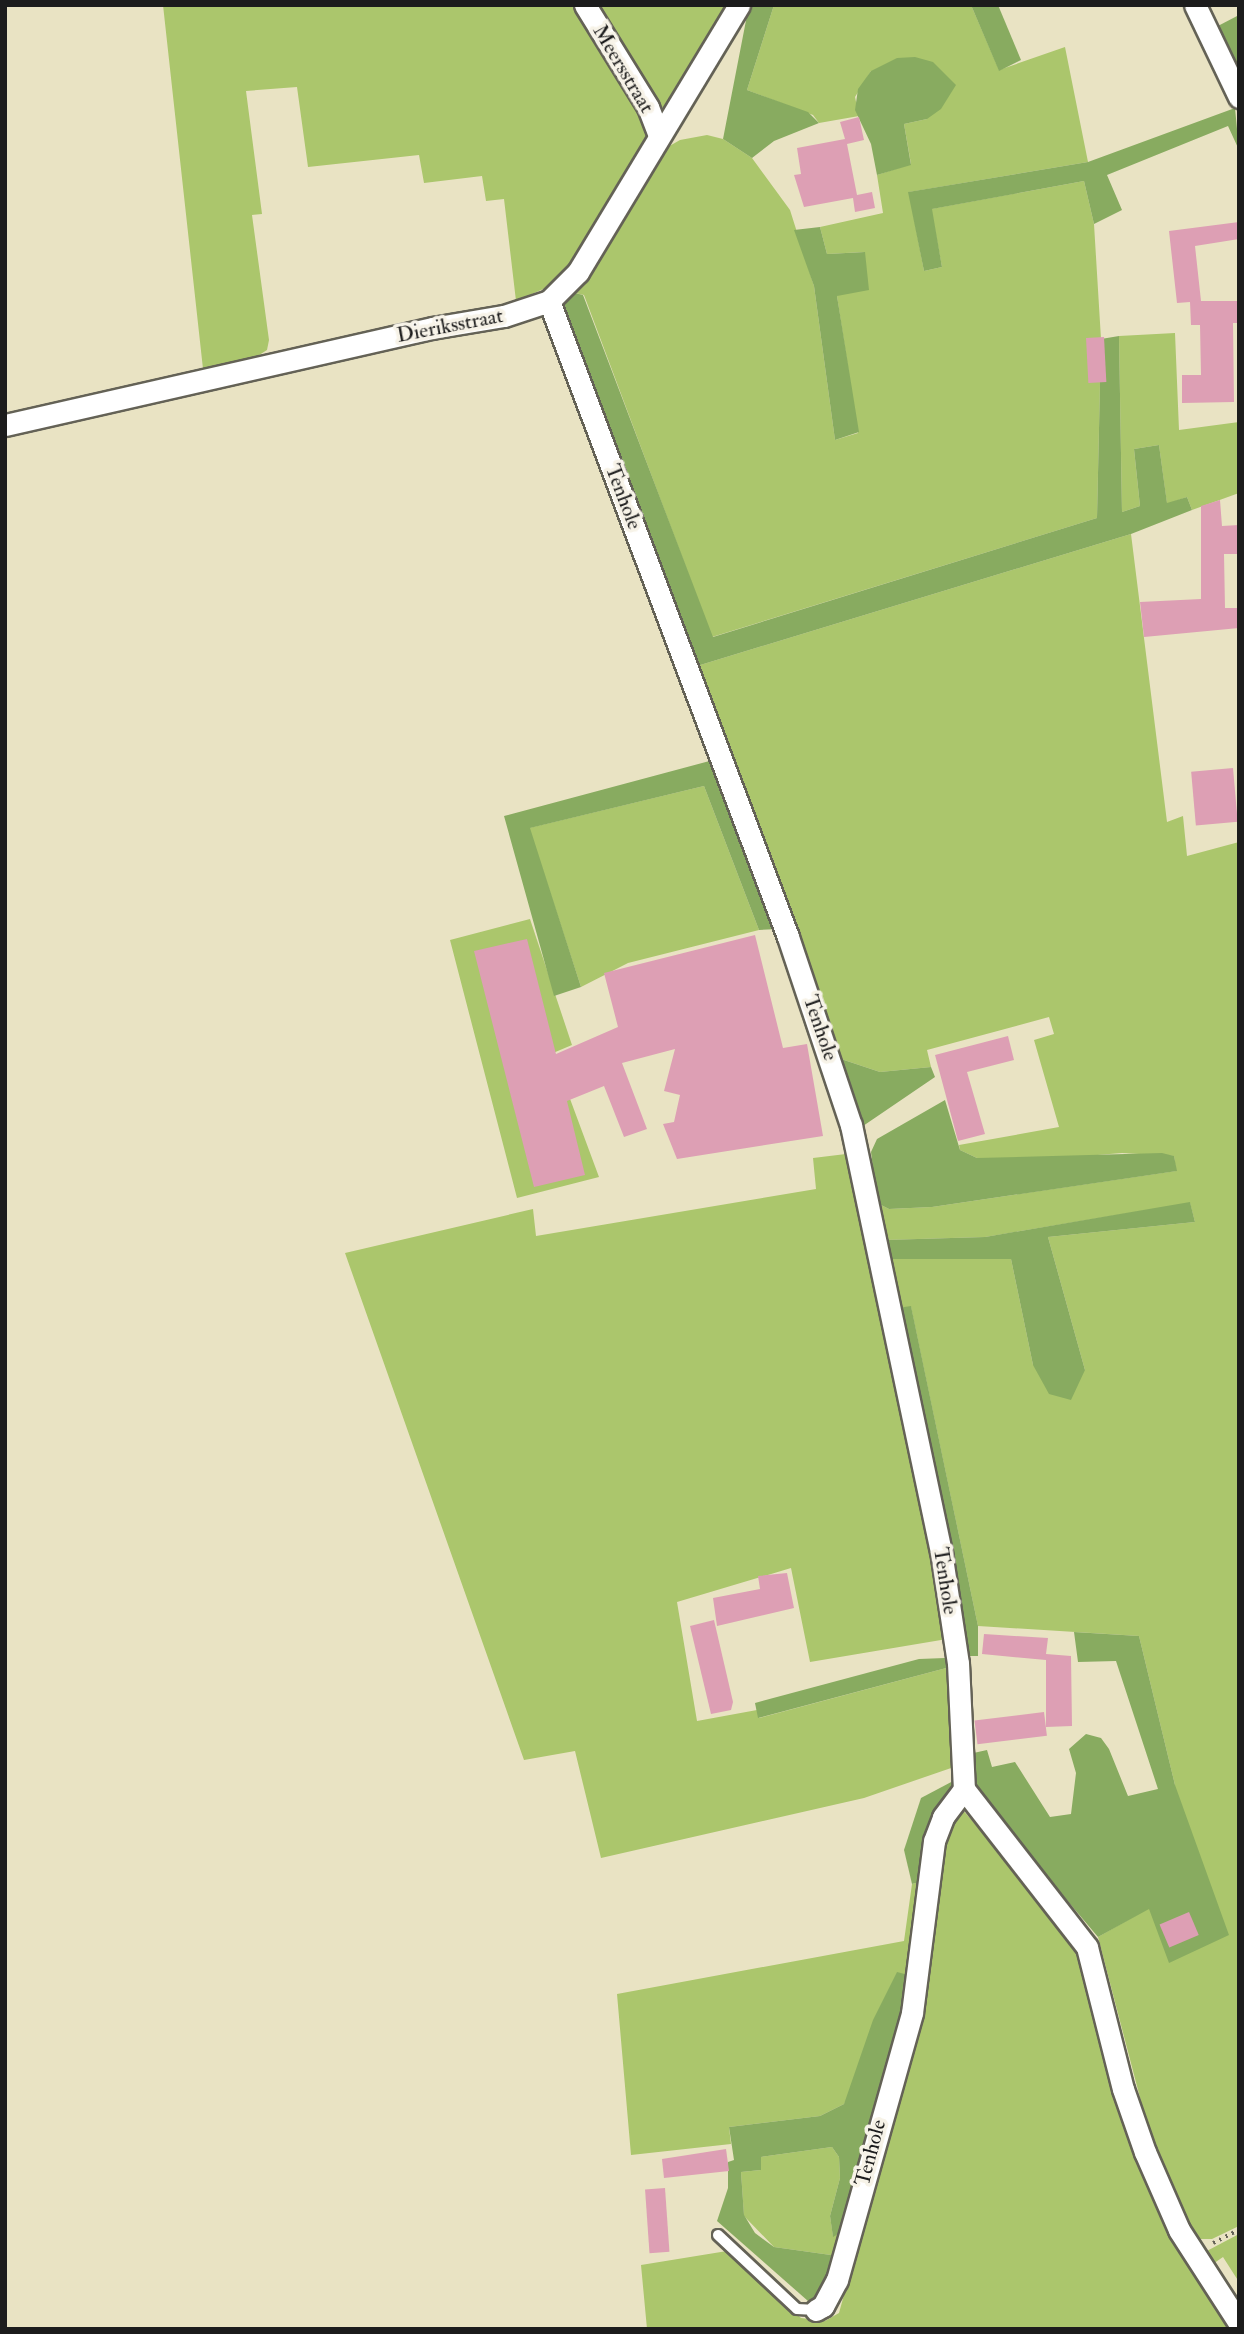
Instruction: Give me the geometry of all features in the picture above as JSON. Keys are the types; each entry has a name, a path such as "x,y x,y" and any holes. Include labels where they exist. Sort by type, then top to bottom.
{"street":[{"name":"Meersstraat","path":"585,5 641,96 659,135"},
{"name":"Dieriksstraat","path":"5,425 432,328 504,316 549,301 578,272 739,5"},
{"path":"1195,5 1239,97"},
{"name":"Tenhole","path":"549,301 792,948 851,1125 941,1551 958,1663 964,1789 943,1817 934,1841 912,2013 837,2280 824,2306 816,2310"},
{"path":"964,1789 1087,1947 1131,2114 1169,2210 1191,2250 1239,2323"}],"lane":[{"name":"Tenhole","path":"718,2235 797,2309 816,2310"}],"path":[{"path":"1191,2250 1239,2230"}],"green space":[{"path":"163,5 579,5 641,104 647,132 642,149 557,283 516,301 504,199 486,201 482,176 424,183 419,155 308,167 297,87 246,91 262,214 252,215 269,340 267,350 256,357 203,369"},
{"path":"598,5 733,5 665,109 657,104"},
{"path":"749,5 774,5 747,90 808,112 819,123 774,141 752,158 723,139"},
{"path":"774,5 971,5 999,70 1065,47 1088,162 909,192 924,271 942,267 931,209 1084,181 1094,224 1101,339 1097,518 712,637 584,295 571,292 666,148 680,140 707,135 723,139 752,158 790,210 814,286 835,440 858,433 837,296 864,252 827,254 820,227 883,213 877,175 911,164 904,124 927,119 871,71 855,97 859,116 819,123 813,115 747,90"},
{"path":"971,5 998,5 1021,60 999,71"},
{"path":"1239,15 1239,78 1216,27"},
{"path":"915,57 933,62 956,85 941,109 927,119 904,124 911,165 877,175 871,144 855,110 858,89 871,71 897,58"},
{"path":"1235,108 1239,150 1228,126 1107,175 1122,210 1094,224 1084,181 932,209 942,267 924,271 908,192 1088,162"},
{"path":"820,227 827,254 865,252 869,290 837,296 859,432 835,440 814,286 794,230"},
{"path":"571,292 583,295 713,637 1097,518 1101,339 1119,336 1122,512 1140,506 1134,449 1159,445 1167,503 1187,497 1192,510 1131,534 697,666 558,302"},
{"path":"1175,333 1179,430 1239,422 1239,493 1192,510 1187,497 1167,504 1159,445 1134,449 1140,506 1122,512 1119,336"},
{"path":"1131,534 1167,822 1183,816 1187,856 1239,842 1239,2226 1212,2239 1199,2239 1190,2231 1149,2132 1098,1937 1149,1908 1175,1785 1139,1636 978,1626 911,1307 898,1308 888,1259 1011,1259 1033,1365 1085,1370 1048,1237 1195,1222 1190,1203 985,1237 884,1240 877,1203 889,1209 932,1207 1176,1171 1174,1156 1122,1153 1036,1160 977,1158 960,1150 959,1145 1059,1127 1034,1040 1054,1034 1049,1017 927,1050 931,1067 880,1072 841,1059 697,666"},
{"path":"717,759 778,929 759,930 704,786 530,828 581,987 554,996 504,816"},
{"path":"704,786 759,930 628,963 581,987 529,828"},
{"path":"530,919 572,1045 553,1053 599,1177 517,1198 450,940"},
{"path":"841,1059 880,1072 931,1067 935,1077 863,1126"},
{"path":"945,1100 960,1150 977,1158 1162,1153 1174,1156 1177,1171 932,1207 889,1209 877,1203 871,1152 877,1139"},
{"path":"846,1154 947,1639 810,1662 791,1568 677,1602 697,1721 757,1710 759,1718 950,1667 954,1767 864,1798 601,1858 575,1751 524,1760 345,1253 533,1209 536,1236 816,1189 813,1158"},
{"path":"1190,1202 1195,1222 1048,1237 1085,1370 1071,1400 1049,1394 1033,1365 1011,1259 888,1259 884,1240 985,1237"},
{"path":"911,1306 978,1626 978,1656 964,1656 898,1308"},
{"path":"1074,1632 1139,1636 1175,1785 1229,1935 1169,1963 1149,1909 1098,1937 996,1816 973,1780 969,1754 987,1750 992,1767 1015,1762 1050,1817 1071,1814 1076,1773 1069,1749 1086,1734 1101,1738 1109,1749 1128,1796 1158,1789 1116,1661 1078,1662"},
{"path":"945,1658 950,1667 758,1718 755,1703 919,1659"},
{"path":"955,1780 923,1881 912,1884 904,1850 921,1798"},
{"path":"961,1808 1074,1937 1164,2219 1196,2278 1232,2329 647,2329 641,2265 727,2251 801,2318 825,2321 839,2313 855,2255 938,1845 951,1812"},
{"path":"923,1881 916,1977 844,2104 820,2116 729,2127 731,2144 631,2155 617,1994 904,1941 912,1884"},
{"path":"897,1972 916,1977 845,2230 833,2237 830,2216 840,2178 839,2157 832,2147 761,2157 761,2170 741,2172 744,2215 755,2233 774,2247 838,2256 815,2299 808,2301 717,2221 728,2188 728,2162 734,2160 729,2127 820,2116 844,2104 873,2020"},
{"path":"832,2147 839,2157 840,2178 830,2216 833,2236 845,2230 838,2256 774,2247 744,2216 741,2172 761,2170 761,2157"},
{"path":"1239,2234 1239,2282 1223,2257 1210,2266 1203,2253"}],"building":[{"path":"859,117 864,140 847,144 857,195 872,192 875,208 855,212 853,198 804,207 794,175 801,174 797,148 845,139 840,122"},
{"path":"1239,222 1239,239 1195,246 1201,301 1239,301 1239,323 1233,323 1234,402 1182,403 1182,375 1201,375 1200,325 1191,325 1190,302 1177,303 1169,231"},
{"path":"1104,337 1106,382 1088,383 1086,338"},
{"path":"1220,500 1222,526 1239,525 1239,554 1224,554 1225,608 1239,608 1239,628 1144,637 1140,602 1201,599 1201,506"},
{"path":"1233,768 1238,822 1196,825 1191,772"},
{"path":"755,935 783,1048 807,1044 823,1136 677,1159 663,1124 674,1122 680,1095 664,1091 675,1049 622,1063 647,1129 624,1137 604,1086 567,1101 585,1175 534,1187 474,951 527,939 556,1054 618,1027 604,973"},
{"path":"1008,1036 1014,1060 967,1072 985,1134 958,1141 935,1055"},
{"path":"787,1573 794,1608 717,1626 713,1598 760,1589 758,1576"},
{"path":"714,1620 733,1702 731,1710 711,1714 690,1626"},
{"path":"984,1634 1048,1638 1046,1654 1071,1656 1072,1726 1046,1727 1046,1660 982,1654"},
{"path":"1044,1712 1047,1736 977,1744 975,1721"},
{"path":"1189,1912 1199,1935 1169,1948 1160,1925"},
{"path":"726,2149 729,2171 664,2178 662,2159"},
{"path":"665,2188 669,2252 650,2253 645,2189"}]}
